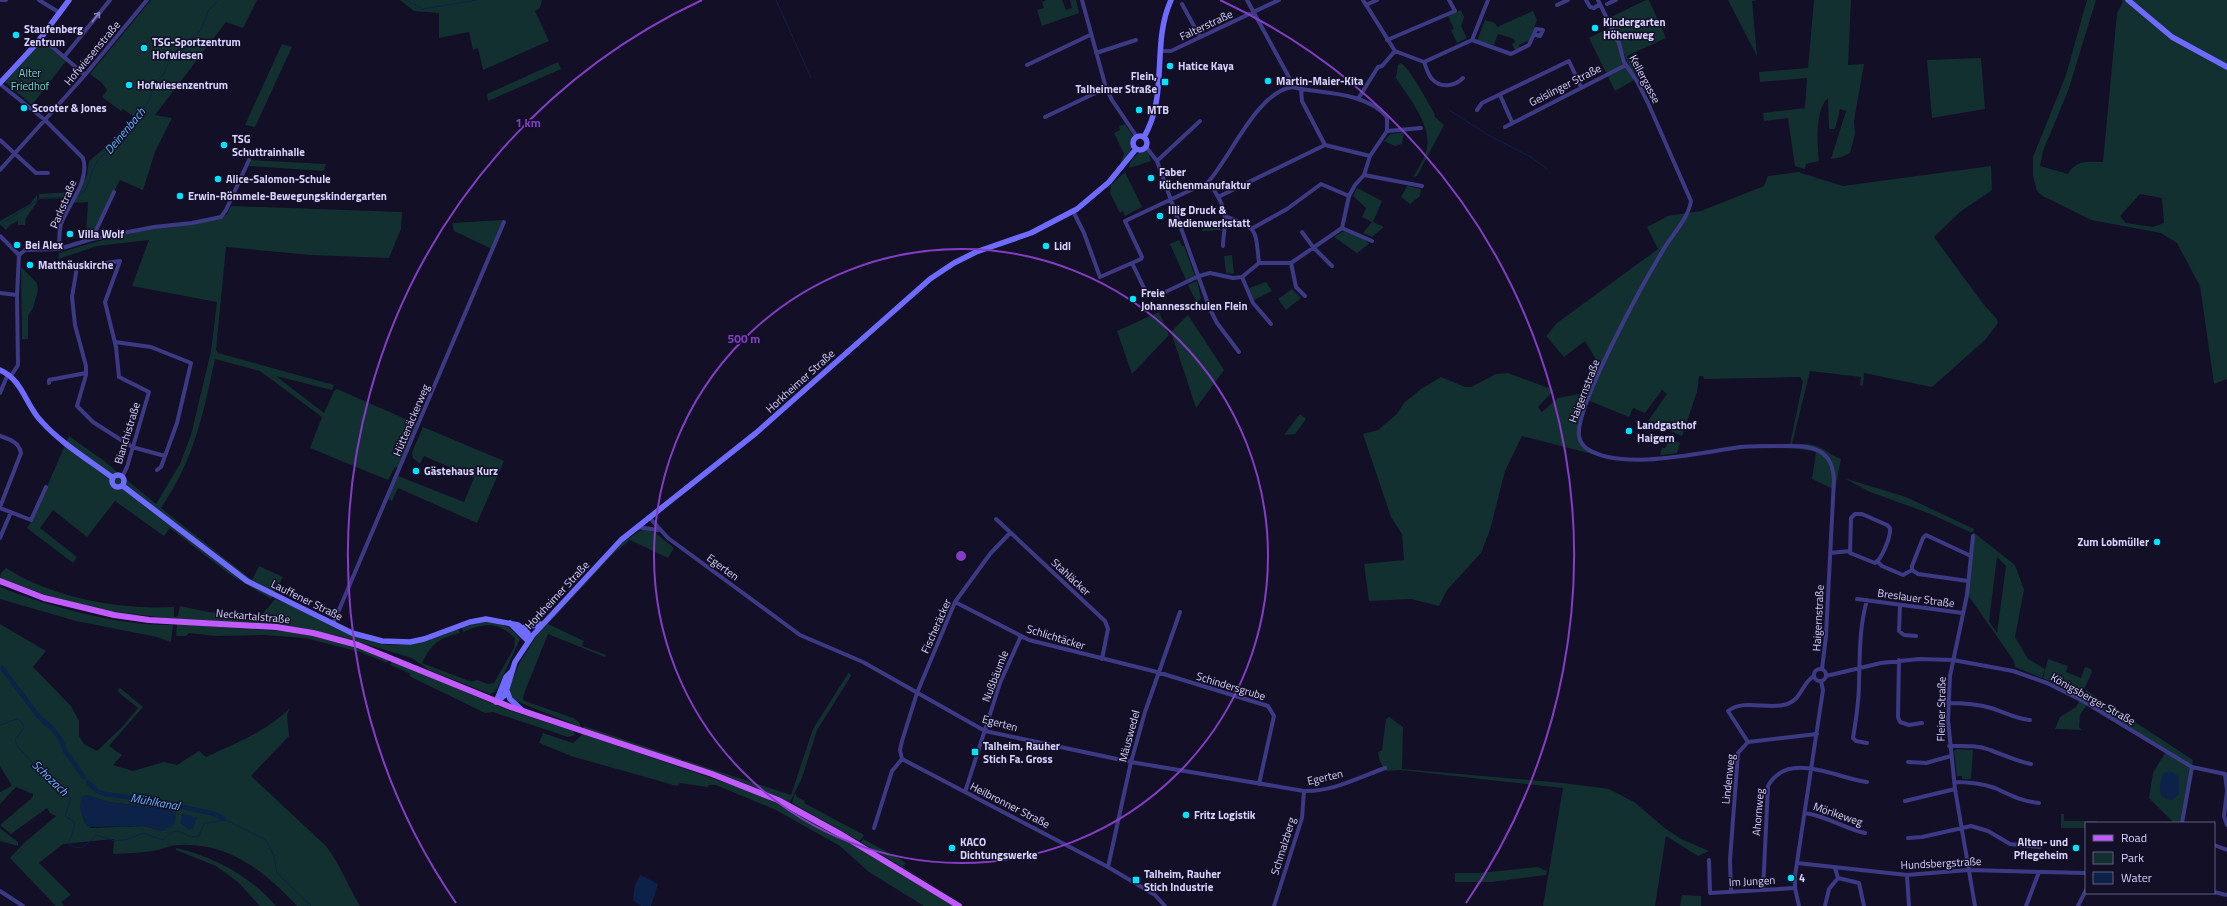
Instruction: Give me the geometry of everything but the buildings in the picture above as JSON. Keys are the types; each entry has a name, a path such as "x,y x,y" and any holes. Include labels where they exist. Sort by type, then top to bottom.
{"main road":[{"path":"0,84 42,38 69,0"},
{"path":"1144,137 1152,122 1158,100 1164,20 1171,0"},
{"path":"2128,0 2139,12 2172,37 2227,67"},
{"path":"1137,137 1144,137 1148,143 1146,147 1142,150 1136,149 1133,143 1137,137"},
{"name":"Horkheimer Straße","path":"496,702 506,678 511,672 528,641 542,624 648,517 733,453 930,279 954,263 976,252 1031,233 1072,211 1109,182 1136,149"},
{"path":"0,370 10,375"},
{"name":"Lauffener Straße","path":"10,375 20,386 41,421 113,478 112,482 114,486 119,488 123,486 247,581 332,624 363,637 390,642 424,639 476,620 492,619 522,628"},
{"path":"113,478 117,475 122,476 124,481 123,486"},
{"name":"Neckartalstraße","path":"0,581 44,598 114,615 149,620 276,627 313,633 358,645 396,659 496,702 712,774 778,800 842,835 959,906"},
{"path":"509,623 528,641"},
{"path":"522,628 542,624"},
{"path":"522,628 528,633 528,641"},
{"name":"Horkheimer Straße","path":"507,691 511,672"},
{"path":"496,702 502,699 507,691"},
{"path":"507,691 510,699 523,711"}],"street":[{"path":"0,0 6,0"},
{"path":"39,0 60,13"},
{"path":"64,57 110,0"},
{"name":"Hofwiesenstraße","path":"0,170 86,75 147,0"},
{"path":"1082,0 1090,36 1106,88 1112,100 1137,137"},
{"path":"1247,0 1290,79 1292,87"},
{"name":"Falterstraße","path":"1161,51 1171,51 1279,0"},
{"path":"1363,0 1395,51 1424,62 1432,79 1436,82 1450,86 1458,83 1463,78"},
{"path":"1366,5 1377,0"},
{"path":"1388,40 1455,11 1449,0"},
{"path":"1424,62 1472,40 1488,0"},
{"path":"1557,5 1568,0"},
{"path":"1586,0 1590,7 1594,8 1599,2"},
{"path":"1607,4 1616,0"},
{"name":"Kellergasse","path":"1599,2 1619,43 1626,65 1637,81 1668,145"},
{"path":"1182,4 1200,38"},
{"path":"1472,40 1511,54 1529,45 1534,34"},
{"path":"1027,65 1090,36"},
{"path":"42,38 86,75"},
{"path":"1096,53 1136,40"},
{"path":"1358,100 1378,67 1382,66 1395,51"},
{"path":"1477,110 1482,103 1569,61 1581,87"},
{"name":"Geislinger Straße","path":"1505,127 1512,122 1626,65"},
{"name":"Parkstraße","path":"0,84 45,120 83,158 84,175 59,232 59,249"},
{"path":"1072,211 1084,234 1100,277 1142,257 1125,221 1208,182 1217,172 1241,135 1266,103 1285,88 1292,87 1358,100 1383,112 1387,117 1387,131 1370,156 1364,175 1355,185 1349,196 1342,228 1291,263 1258,263 1242,277 1233,278 1210,273 1199,276 1159,296 1151,295 1145,290 1132,263"},
{"path":"1045,117 1106,88"},
{"path":"1301,89 1302,101 1325,145"},
{"path":"1500,95 1512,122"},
{"path":"1157,161 1200,121"},
{"path":"1387,131 1421,128"},
{"path":"0,140 36,174 48,173"},
{"path":"1218,197 1325,145 1370,156"},
{"name":"Haigernstraße","path":"1668,145 1689,193 1690,206 1665,246 1598,376 1580,425 1579,436 1581,442 1594,453 1633,459 1685,456 1754,446 1804,447 1820,452 1830,462 1833,471 1826,636 1822,669"},
{"path":"1146,147 1157,161 1172,199 1210,309 1217,322 1239,352"},
{"path":"0,393 10,375 18,365 17,295 19,255 25,250 59,249 92,239 154,227 192,223 221,217 226,210 249,160"},
{"path":"1364,175 1422,186"},
{"path":"1208,182 1214,189 1225,216 1223,246"},
{"path":"1253,228 1287,209 1321,184 1349,196"},
{"path":"92,239 114,192"},
{"path":"1225,216 1253,228 1255,232 1258,263"},
{"name":"Hüttenäckerweg","path":"332,624 504,222"},
{"path":"1342,228 1372,241"},
{"path":"1302,232 1313,247 1332,266"},
{"path":"0,236 19,255"},
{"path":"157,470 161,467 165,456 177,423 191,363 151,347 115,342 105,302 120,261 77,267 73,304 75,325 86,366 86,373 77,406 93,422 132,447 165,456"},
{"path":"1291,263 1296,287 1305,296"},
{"path":"1242,277 1253,303 1270,324"},
{"path":"0,293 17,295"},
{"name":"Bianchistraße","path":"115,342 119,378 149,392 127,467 122,476"},
{"path":"49,383 49,380 86,373"},
{"path":"0,436 16,443 22,453 0,507 31,520 46,487"},
{"path":"0,538 11,512"},
{"path":"1855,514 1862,514 1887,525 1890,528 1890,533 1877,561 1872,562 1852,555 1850,551 1851,518 1855,514"},
{"name":"Egerten","path":"648,517 660,531 800,636 863,662 985,731 1131,762 1304,791 1324,788 1367,776 1385,768"},
{"name":"Stahläcker","path":"996,519 1105,621 1108,628 1102,659"},
{"name":"Egerten","path":"637,527 660,531"},
{"name":"Fischeräcker","path":"917,693 956,602 990,554 1010,533"},
{"path":"1912,570 1913,561 1923,538 1926,535 1971,556"},
{"name":"Fleiner Straße","path":"1973,536 1968,581 1953,660 1948,703 1949,746 1961,828 1975,906"},
{"path":"1830,553 1850,551"},
{"path":"1877,561 1882,566 1903,575 1912,570"},
{"path":"1912,570 1918,574 1968,581"},
{"name":"Breslauer Straße","path":"1857,599 1900,606 1963,613"},
{"name":"Breslauer Straße","path":"1867,600 1862,620 1858,699 1853,738 1856,741 1868,743"},
{"name":"Schlichtäcker","path":"956,602 1029,640 1157,672"},
{"path":"1900,606 1899,631 1904,635 1916,636"},
{"name":"Mäuswedel","path":"1108,868 1131,762 1157,672 1180,612"},
{"name":"Nußbäumle","path":"965,792 1000,683 1021,636"},
{"path":"1899,660 1898,717 1900,722 1909,725 1922,723"},
{"name":"Königsberger Straße","path":"1826,676 1899,660 1953,660 2013,671 2046,683 2083,701 2192,767 2226,772"},
{"path":"1748,742 1728,711 1732,708 1748,704 1784,705 1795,700 1810,678 1814,676 1817,670 1822,669 1826,676 1821,681"},
{"name":"Schindersgrube","path":"1157,672 1268,706 1270,708 1274,716 1260,784"},
{"path":"1814,676 1816,680 1821,681"},
{"path":"1799,906 1795,888 1797,863 1823,690 1821,681"},
{"path":"874,828 892,771 902,759 900,750 902,741 917,693"},
{"path":"1948,703 1968,703 1990,708 2013,717 2030,720"},
{"name":"Lindenweg","path":"1731,891 1730,860 1738,753 1748,742 1817,734"},
{"path":"1949,746 1972,746 1989,749 2016,761 2031,764"},
{"path":"1908,762 1926,763 1951,756"},
{"name":"Heilbronner Straße","path":"902,759 1108,868 1155,895 1162,900 1165,906"},
{"name":"Ahornweg","path":"1763,890 1768,786 1772,780 1787,768 1794,767 1824,771 1854,781 1867,782"},
{"path":"2182,822 2192,767"},
{"path":"2226,772 2227,791 2224,816 2227,825"},
{"path":"1954,782 1979,783 2022,801 2039,803"},
{"path":"1905,801 1955,789"},
{"name":"Schmalzberg","path":"1274,906 1302,818 1304,791"},
{"name":"Mörikeweg","path":"1805,813 1823,817 1852,830 1865,833"},
{"path":"1908,838 1922,837 1961,828 1978,828 2010,844 2040,847"},
{"path":"2215,845 2227,850"},
{"name":"Im Jungen","path":"1709,860 1710,892 1795,888"},
{"name":"Hundsbergstraße","path":"1797,863 1907,876 1968,870 2085,873"},
{"path":"1835,868 1838,878"},
{"path":"2026,906 2039,872"},
{"path":"1907,876 1909,906"},
{"path":"1825,906 1829,889 1838,878"},
{"path":"1838,878 1860,883 1864,906"},
{"path":"0,891 23,906"},
{"path":"2078,906 2085,892"},
{"path":"2215,892 2227,895"}],"green space":[{"path":"151,0 257,0 243,28 226,22 155,115 172,118 155,152 143,190 120,180 92,235 86,236 88,202 73,203 87,175 89,161 106,147 134,117 123,109 121,111 102,97 107,90 102,83 90,74"},
{"path":"400,0 542,0 540,8 535,11 549,41 483,70 478,48 473,50 469,32 439,38 439,13 414,11"},
{"path":"1047,0 1062,0 1066,10 1072,8 1070,0 1076,0 1079,13 1042,26 1037,10 1044,8 1042,2"},
{"path":"1646,0 1649,0 1666,38 1627,56 1638,76 1631,70 1609,18"},
{"path":"1728,0 1757,0 1752,1 1757,56"},
{"path":"1814,0 1851,0 1848,65 1864,64 1854,121 1855,134 1850,153 1842,157 1831,159 1846,111 1840,109 1835,129 1829,129 1828,98 1824,103 1819,118 1819,161 1806,164 1805,169 1795,166 1788,118 1764,121 1763,113 1805,108 1807,78 1760,82 1759,72 1808,68"},
{"path":"2087,0 2096,0 2068,91 2043,151 2040,166 2068,174 2071,169 2083,162 2103,162 2117,13 2123,2 2121,0 2227,0 2227,379 2214,384 2200,286 2177,243 2161,233 2091,220 2043,196 2037,191 2033,176 2033,157 2066,75","holes":["2140,194 2162,198 2164,223 2153,227 2126,223 2120,216"]},
{"path":"1461,10 1464,17 1461,26 1467,38 1457,43 1451,30 1454,29 1448,16"},
{"path":"1533,11 1537,20 1529,42 1527,41 1519,45 1520,48 1515,50 1512,44 1515,42 1514,39 1498,34 1494,45 1477,41 1485,20 1495,23 1497,27"},
{"path":"1611,27 1634,80 1615,91 1589,38"},
{"name":"Alter Friedhof","path":"42,40 66,61 32,105 5,82"},
{"path":"282,44 292,47 255,127 245,125"},
{"path":"1981,58 1985,109 1932,118 1927,60"},
{"path":"558,62 561,69 488,101 487,94"},
{"path":"1401,63 1414,79 1435,114 1434,116 1444,125 1417,176 1413,177 1425,155 1427,135 1420,115 1396,78 1398,65"},
{"path":"1125,124 1133,136 1132,145 1124,161 1118,169 1107,179 1119,167 1124,154 1114,133 1120,130 1119,126"},
{"path":"1404,132 1402,144 1395,146 1384,141 1390,134"},
{"path":"1144,151 1148,152 1151,161 1129,168 1134,158"},
{"path":"251,160 326,164 324,171 249,166"},
{"path":"1991,166 1992,190 1960,212 1934,237 1984,305 1997,319 1998,323 1985,340 1932,387 1864,373 1863,385 1860,386 1861,377 1810,371 1792,444 1814,445 1841,459 1835,490 1812,479 1816,452 1800,449 1759,447 1759,444 1790,444 1803,382 1800,377 1704,379 1703,376 1699,376 1697,392 1682,436 1648,421 1667,394 1662,390 1645,413 1633,408 1629,417 1587,400 1578,428 1579,442 1592,452 1604,457 1522,436 1505,471 1490,530 1481,553 1447,590 1439,606 1411,599 1369,601 1364,564 1404,560 1402,534 1391,517 1363,434 1378,430 1397,414 1404,403 1421,389 1441,377 1465,387 1471,387 1496,374 1508,373 1554,390 1538,407 1542,412 1558,398 1590,392 1597,361 1585,341 1564,357 1546,336 1557,323 1658,249 1647,227 1668,216 1701,211 1764,186 1768,176 1798,172 1843,186"},
{"path":"1125,172 1142,207 1125,216 1123,211 1120,213 1110,193 1111,185"},
{"path":"1407,186 1421,189 1420,196 1410,204 1401,197"},
{"path":"1357,188 1382,201 1373,222 1384,227 1372,237 1363,233 1372,222 1362,217 1366,208 1353,196"},
{"path":"73,192 70,198 39,199 39,194"},
{"path":"37,195 37,202 26,218 25,225 18,225 18,221 10,225 6,230 0,224 0,221 30,204"},
{"path":"231,206 402,212 401,229 389,258 310,255 226,247 216,350 218,353 334,385 332,390 276,376 324,413 334,391 337,389 417,424 399,468 395,467 388,480 310,448 322,417 260,371 215,359 196,436 182,472 161,508 252,580 259,566 283,577 271,599 229,574 170,528 164,536 115,501 87,537 53,510 40,528 77,557 73,563 27,528 33,519 69,436 104,461 156,504 180,464 191,435 211,351 217,302 132,286 149,240 97,246 58,259 59,253 99,241 139,232 222,218 227,214"},
{"path":"503,220 492,249 454,231 452,223"},
{"path":"1223,220 1221,230 1202,231 1202,229"},
{"path":"1344,231 1366,240 1369,244 1357,253 1334,237"},
{"path":"1179,240 1182,246 1184,246 1195,276 1186,280 1170,244"},
{"path":"1232,255 1234,274 1226,273 1224,256"},
{"path":"21,267 37,283 38,290 33,308 28,316 28,339 22,339"},
{"path":"1197,281 1201,298 1197,303 1188,285"},
{"path":"1266,282 1272,291 1254,300 1249,288"},
{"path":"1292,289 1301,298 1286,310 1278,299"},
{"path":"1159,312 1169,335 1132,374 1117,331"},
{"path":"1188,315 1224,370 1196,408 1171,332"},
{"path":"1300,414 1306,419 1295,434 1284,435"},
{"path":"423,427 504,461 477,523 398,488 392,501 388,499 398,476 464,502 474,478 424,456 420,464 413,458 412,452"},
{"path":"1670,438 1680,443 1677,453 1661,455 1662,448 1665,448"},
{"path":"1844,478 1906,497 1974,529 1973,532 1928,513 1870,492"},
{"path":"643,529 653,531 674,548 668,558 630,540 614,553 548,624 584,641 582,646 606,655 605,657 548,634 525,691 523,699 525,701 573,718 579,722 581,727 516,701 510,694 510,685 520,662 539,632 619,545"},
{"path":"1973,532 2015,565 2024,590 2015,637 2028,659 2045,669 2042,678 2015,667 2014,661 1968,595 1965,595","holes":["1997,557 2006,566 1997,633 1989,621"]},
{"path":"6,568 44,587 87,600 131,606 174,607 174,617 178,616 180,606 208,612 261,616 275,599 342,631 377,643 395,645 414,643 431,639 458,629 460,633 446,637 436,643 422,663 472,682 477,680 488,684 494,683 514,648 515,639 503,629 491,625 477,627 463,632 462,628 478,623 494,622 508,627 520,639 497,689 493,690 497,691 490,694 429,670 412,658 339,636 278,625 166,618 102,610 57,599 0,578 1,573"},
{"path":"0,587 41,602 85,614 130,622 173,625 171,642 157,637 76,621 0,599"},
{"path":"0,624 46,651 33,667 71,706 79,721 79,736 84,744 97,751 123,726 138,708 117,691 120,688 143,707 109,746 122,755 113,765 133,771 164,762 177,765 199,751 206,757 260,731 290,708 287,715 289,736 251,776 326,846 336,860 360,906 297,906 285,893 259,871 230,854 214,848 197,845 179,845 152,851 113,854 114,839 63,844 39,863 71,895 61,902 64,906 56,906 10,858 24,843 56,816 50,813 47,808 11,834 0,825 33,797 33,794 16,787 0,804 0,792 12,786 0,766","holes":["86,795 109,802 163,809 176,813 162,831 144,826 91,828 87,825 82,813"]},
{"path":"177,624 293,632 354,646 389,659 387,663 360,652 305,638 263,635 216,636 189,633 186,636 176,636"},
{"path":"2048,659 2068,666 2066,672 2081,678 2085,667 2091,669 2092,672 2082,694 2079,696 2043,678"},
{"path":"392,660 505,709 573,731 575,735 568,737 493,712 485,713 409,676 411,674 390,665"},
{"path":"849,672 851,676 817,730 802,778 790,802 732,778 683,762 684,760 791,795 813,729"},
{"path":"2086,690 2193,760 2182,822 2173,822 2149,798 2153,773 2166,751 2088,703 2080,715 2079,727 2082,730 2055,729 2060,717 2076,707"},
{"path":"1389,717 1403,727 1402,769 1563,783 1609,789 1634,802 1666,829 1681,839 1709,851 1698,856 1666,836 1655,906 1543,906 1563,788 1401,770 1386,771 1380,762 1378,752 1382,750 1386,719"},
{"path":"584,726 682,759 681,761 583,728"},
{"path":"543,733 573,743 583,734 758,794 808,818 954,906 924,906 869,872 840,846 776,810 716,785 709,785 707,787 680,783 677,786 571,756 539,743"},
{"path":"1957,749 1973,750 1971,779 1962,779 1962,776 1957,776 1954,751"},
{"path":"795,793 797,797 805,801 804,803 864,835 860,841 792,803"},
{"path":"2061,814 2064,814 2064,821 2097,821 2085,822 2085,828 2061,828"},
{"path":"0,828 18,842 18,846 0,841"},
{"path":"863,839 902,860 906,864 902,866 967,906 861,842"},
{"path":"176,848 218,862 231,869 266,895 276,906 260,906 238,882 216,866 176,850"},
{"path":"1538,867 1547,871 1546,875 1492,882 1455,882 1455,873 1480,873"},
{"path":"1682,895 1701,896 1701,906 1680,906"}],"water":[{"path":"2170,771 2179,777 2179,794 2172,800 2162,797 2160,788 2164,773"},
{"path":"86,795 109,802 163,809 176,813 175,824 162,831 144,826 87,827 80,808 81,798"},
{"path":"182,813 197,818 193,829 189,830 180,823"},
{"path":"640,875 658,884 651,906 641,906 633,900 635,885"}],"waterway":[{"name":"Deinenbach","path":"78,196 85,190 97,161 119,142 128,124 146,105 152,93 153,84 164,74 169,61 178,49 187,48 191,45 193,36 201,30 208,11 219,0"},
{"name":"Deinenbach","path":"406,0 423,9 477,0"},
{"path":"776,0 811,78"},
{"path":"1449,110 1488,135 1531,157 1547,169"},
{"name":"Deinenbach","path":"0,225 41,198 73,197"},
{"name":"Mühlkanal","path":"2,668 39,717 52,728 61,740 65,751 84,777"},
{"name":"Schozach","path":"0,725 17,719 22,722 24,728 15,740 18,747 51,782 71,798 65,816 75,824 69,843 73,846 80,848 90,842 96,835 115,841 128,839 143,833 163,840 172,832 178,831 191,837 199,836 204,824 224,819 266,840 274,856 277,873 311,906"},
{"name":"Mühlkanal","path":"88,782 97,791 105,794 151,800 215,814 224,819"}],"place":[{"name":"Kindergarten Höhenweg","path":"1595,28"},
{"name":"Staufenberg Zentrum","path":"16,35"},
{"name":"TSG-Sportzentrum Hofwiesen","path":"144,48"},
{"name":"Hatice Kaya","path":"1170,66"},
{"name":"Martin-Maier-Kita","path":"1268,81"},
{"name":"Flein, Talheimer Straße","path":"1165,82"},
{"name":"Hofwiesenzentrum","path":"129,85"},
{"name":"Scooter & Jones","path":"24,108"},
{"name":"MTB","path":"1139,110"},
{"name":"TSG Schuttrainhalle","path":"224,145"},
{"name":"Faber Küchenmanufaktur","path":"1151,178"},
{"name":"Alice-Salomon-Schule","path":"218,179"},
{"name":"Erwin-Römmele-Bewegungskindergarten","path":"180,196"},
{"name":"Illig Druck & Medienwerkstatt","path":"1160,216"},
{"name":"Villa Wolf","path":"70,234"},
{"name":"Bei Alex","path":"17,245"},
{"name":"Lidl","path":"1046,246"},
{"name":"Matthäuskirche","path":"30,265"},
{"name":"Freie Johannesschulen Flein","path":"1133,299"},
{"name":"Landgasthof Haigern","path":"1629,431"},
{"name":"Gästehaus Kurz","path":"416,471"},
{"name":"Zum Lobmüller","path":"2157,542"},
{"name":"Talheim, Rauher Stich Fa. Gross","path":"975,752"},
{"name":"Fritz Logistik","path":"1186,815"},
{"name":"KACO Dichtungswerke","path":"952,848"},
{"name":"Alten- und Pflegeheim","path":"2076,848"},
{"name":"4","path":"1791,878"},
{"name":"Talheim, Rauher Stich Industrie","path":"1136,880"}]}
